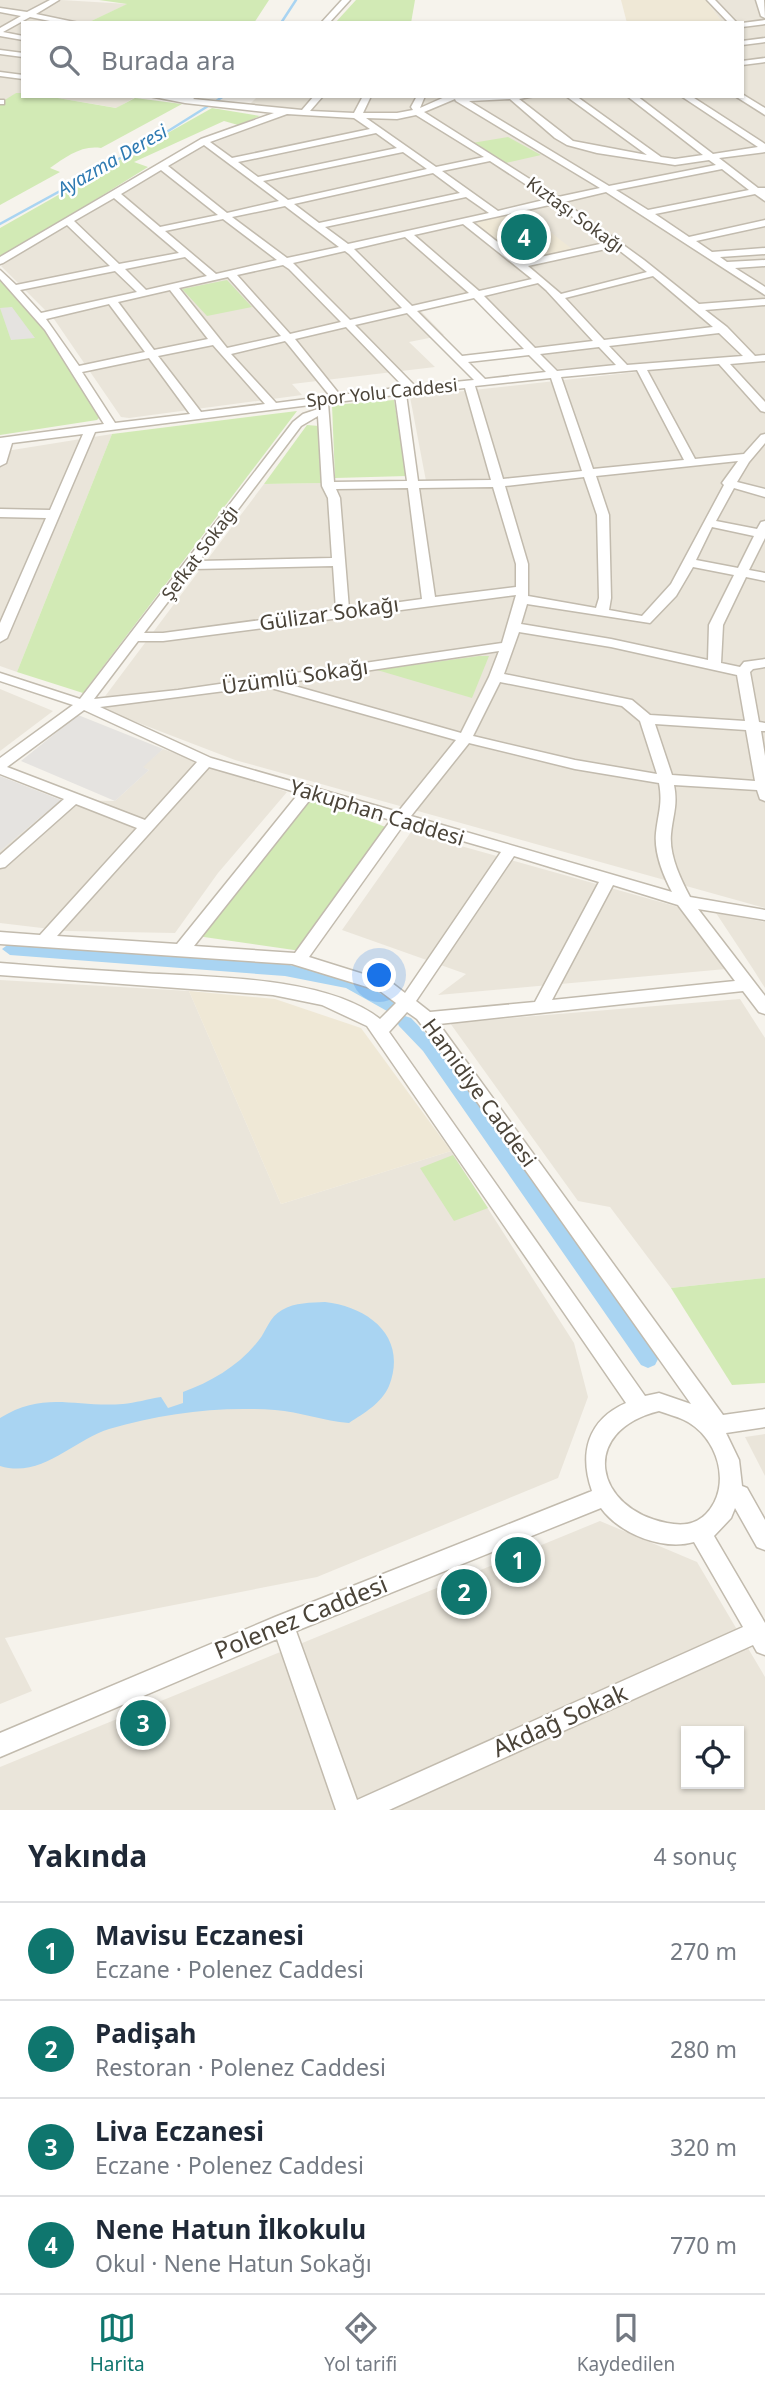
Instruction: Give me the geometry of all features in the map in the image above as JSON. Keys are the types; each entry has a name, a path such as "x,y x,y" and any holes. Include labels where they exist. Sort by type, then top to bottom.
{"street":[{"path":"1,30 51,0"},
{"path":"327,21 346,0"},
{"path":"711,0 731,21"},
{"path":"744,24 765,19 760,0"},
{"path":"0,10 62,21"},
{"path":"1,30 21,37"},
{"path":"744,43 765,40"},
{"path":"0,52 21,55"},
{"path":"761,60 765,69"},
{"path":"0,74 21,77"},
{"path":"246,109 256,98"},
{"path":"304,113 317,98"},
{"path":"357,116 366,98"},
{"path":"418,112 415,107 420,98"},
{"path":"189,99 246,109 397,116 418,112 453,98"},
{"path":"458,98 648,213 763,290"},
{"path":"513,98 569,143"},
{"path":"573,98 662,161"},
{"path":"634,98 760,190 765,198"},
{"path":"688,98 765,148"},
{"path":"742,98 765,113"},
{"path":"0,261 204,141 284,112"},
{"name":"Kıztaşı Sokağı","path":"418,112 556,202 655,273 699,307 751,358"},
{"path":"357,116 498,215"},
{"path":"230,161 378,130"},
{"path":"204,141 348,248 459,360 475,383 497,483 522,564 521,595 514,627 496,677 464,740 400,819 299,960"},
{"path":"542,151 569,143 662,161 686,161 765,148"},
{"path":"256,180 407,149"},
{"path":"158,230 491,158"},
{"path":"162,166 282,262 348,324 406,390 413,485 429,600"},
{"path":"39,317 725,166"},
{"path":"648,213 760,190"},
{"path":"116,194 214,277"},
{"path":"318,226 468,194"},
{"path":"68,221 144,293"},
{"path":"466,222 522,264 559,297 624,368"},
{"path":"689,240 765,223"},
{"path":"408,235 476,294 555,375 603,515 605,598 602,612"},
{"path":"522,264 615,244"},
{"path":"713,255 765,251"},
{"path":"15,288 187,254"},
{"path":"728,265 765,263"},
{"path":"0,273 39,317 111,426"},
{"path":"559,297 655,273"},
{"path":"230,274 337,398"},
{"path":"224,352 540,280"},
{"path":"172,286 224,352 272,405"},
{"path":"111,300 197,415"},
{"path":"699,307 765,302"},
{"path":"459,360 723,329"},
{"path":"76,370 215,341"},
{"name":"Spor Yolu Caddesi","path":"4,441 272,405 323,406 337,398 406,390 640,366 765,358"},
{"path":"721,360 765,409"},
{"path":"640,366 691,462"},
{"path":"747,389 765,388"},
{"path":"323,406 328,486 334,498 343,612"},
{"name":"Şefkat Sokağı","path":"83,704 297,424 323,406"},
{"path":"0,638 91,429"},
{"name":"Gülizar Sokağı","path":"137,636 163,637 429,600 521,595 645,620 666,604 691,563 708,523 744,457 765,437"},
{"path":"0,463 4,441"},
{"path":"328,486 497,483 744,457"},
{"path":"729,483 765,493"},
{"path":"0,513 52,514"},
{"path":"708,523 764,531 716,625 714,665"},
{"path":"190,565 339,562"},
{"path":"691,563 765,576"},
{"path":"514,627 743,672"},
{"name":"Üzümlü Sokağı","path":"83,704 506,646"},
{"path":"743,672 749,665 765,663"},
{"path":"266,681 464,740 589,768 667,780 765,789 758,727 743,672"},
{"name":"Yakuphan Caddesi","path":"0,677 83,704 206,761 509,852 684,901 765,915"},
{"path":"496,677 627,703 646,719 667,780 670,801 663,836 670,873 684,901 765,1008"},
{"path":"0,767 83,704"},
{"path":"646,719 758,727"},
{"path":"43,942 206,761"},
{"path":"0,767 147,826"},
{"path":"182,949 308,792"},
{"path":"0,863 74,798"},
{"path":"380,1030 407,1002 509,852"},
{"path":"540,1007 608,880"},
{"name":"Hamidiye Caddesi","path":"0,938 182,949 299,960 361,978 386,988 407,1002 426,1019 718,1424"},
{"path":"0,969 256,987 358,1012 380,1030 639,1405"},
{"path":"426,1019 749,985"},
{"path":"659,1402 700,1412 718,1424 733,1443 742,1465 742,1487 734,1507 718,1523 700,1532 679,1536 657,1533 636,1525 618,1512 605,1496 597,1477 595,1458 599,1441 615,1419 639,1405 659,1402"},
{"path":"718,1424 765,1418"},
{"path":"738,1495 765,1540"},
{"name":"Polenez Caddesi","path":"0,1745 283,1625 605,1496"},
{"path":"700,1532 762,1638"},
{"path":"283,1625 348,1810"},
{"name":"Akdağ Sokak","path":"362,1810 762,1638"}],"shaded area":[{"path":"0,0 47,0 0,27"},
{"path":"61,0 128,4 91,21 24,21"},
{"path":"621,0 706,0 721,21 626,21"},
{"path":"706,0 765,0 765,355 557,369 478,294 419,309 444,335 409,342 435,367 292,384 302,395 129,418 121,417 54,319 1,266 170,160 271,120 281,110 248,106 256,98 744,98 744,21 721,21"},
{"path":"21,23 21,93 16,93 7,101 0,99 0,35"},
{"path":"58,98 134,98 117,108"},
{"path":"525,212 572,249 519,260 477,225 478,222"},
{"path":"12,307 35,338 11,340 0,308"},
{"path":"765,362 765,908 235,760 97,707 264,484 426,481 410,397 708,364"},
{"path":"112,434 17,672 0,666 0,452"},
{"path":"0,689 53,711 0,751"},
{"path":"78,715 163,749 143,767 149,770 115,801 21,761"},
{"path":"163,749 287,792 218,873 175,933 67,931 0,923 0,851 61,800 115,801 149,770 142,767"},
{"path":"0,776 61,800 0,851"},
{"path":"411,832 682,908 726,969 438,995 466,974 342,930"},
{"path":"716,913 765,922 765,988 753,969"},
{"path":"0,980 189,991 281,1204 451,1151 574,1343 588,1397 558,1478 317,1577 5,1638 32,1691 0,1704"},
{"path":"189,991 275,999 361,1028 451,1151 281,1204"},
{"path":"740,999 765,1038 765,1278 671,1288 610,1207 578,1201 450,1023"},
{"path":"765,1434 765,1476 745,1437"},
{"path":"600,1521 697,1562 765,1677 765,1810 0,1810 0,1767"}],"green space":[{"path":"99,0 269,0 255,21 91,21 127,4"},
{"path":"356,0 415,0 411,21 337,21"},
{"path":"16,93 21,93 21,98 58,98 116,108 135,98 182,104 101,148 87,148 68,156 50,168 60,172 0,205 0,103"},
{"path":"212,108 260,116 238,125 224,121 134,162 148,167 0,259 0,228"},
{"path":"508,137 541,155 506,163 472,143"},
{"path":"0,277 45,328 102,415 97,420 0,435"},
{"path":"227,280 252,307 207,316 182,289"},
{"path":"394,400 407,476 335,478 332,405"},
{"path":"297,411 83,693 17,672 112,434"},
{"path":"307,425 319,426 322,483 264,484"},
{"path":"489,656 472,698 377,670"},
{"path":"304,797 391,829 301,951 197,936"},
{"path":"453,1155 488,1208 454,1221 420,1168"},
{"path":"765,1278 765,1383 732,1385 671,1288"}],"water":[{"path":"325,1302 356,1310 370,1318 389,1339 393,1353 394,1369 386,1392 372,1407 349,1423 275,1410 191,1412 109,1429 30,1467 15,1469 0,1466 0,1418 16,1410 46,1402 106,1405 161,1397 168,1408 183,1403 183,1392 214,1378 234,1365 259,1340 278,1313 298,1304"}],"waterway":[{"name":"Ayazma Deresi","path":"282,21 296,0"},
{"name":"Ayazma Deresi","path":"0,224 157,138 221,98"},
{"path":"10,949 285,970 350,983 387,1005"},
{"path":"405,1022 429,1047 648,1359"}],"place":[{"name":"Nene Hatun İlkokulu","path":"524,237"},
{"name":"Mavisu Eczanesi","path":"518,1560"},
{"name":"Padişah","path":"464,1592"},
{"name":"Liva Eczanesi","path":"143,1723"}]}
